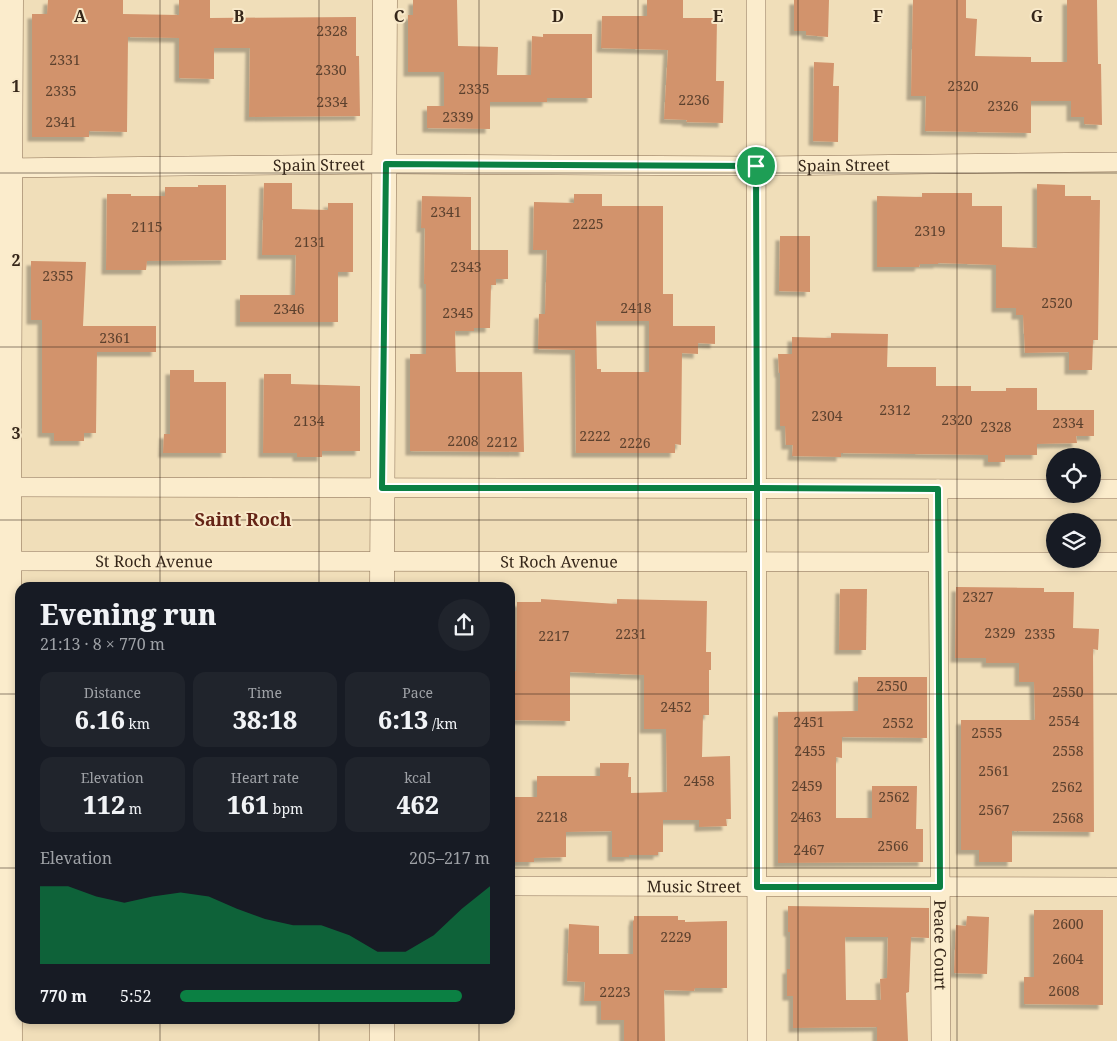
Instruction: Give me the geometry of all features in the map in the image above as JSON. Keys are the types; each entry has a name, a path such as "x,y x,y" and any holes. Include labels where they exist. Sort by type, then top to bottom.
{"street":[{"path":"10,1041 10,885 4,487 5,168 11,0"},
{"path":"382,582 386,164 385,0"},
{"path":"756,0 757,1041"},
{"name":"Spain Street","path":"5,168 386,164 756,166 1117,162"},
{"path":"4,487 1046,489"},
{"name":"Peace Court","path":"938,489 941,1041"},
{"path":"1101,489 1117,489"},
{"name":"St Roch Avenue","path":"5,561 1117,562"},
{"name":"Music Street","path":"515,886 1117,887"},
{"path":"382,1024 382,1041"}],"building":[{"path":"48,0 123,0 123,14 179,15 179,0 210,0 210,18 356,17 356,56 359,56 360,116 249,117 250,48 214,48 214,79 179,78 179,38 128,37 127,132 89,131 89,137 32,137 32,14 47,14"},
{"path":"413,0 457,0 458,46 498,47 497,75 531,75 532,36 543,37 543,34 592,34 592,98 547,98 547,102 490,102 490,129 427,128 427,106 444,106 444,72 408,72 408,15 413,15"},
{"path":"647,0 683,0 683,18 717,18 716,81 724,81 723,123 686,122 687,120 664,119 668,50 601,48 602,16 647,16"},
{"path":"794,0 829,0 828,37 806,35 806,31 794,31"},
{"path":"913,0 966,0 966,18 977,19 975,56 1031,57 1031,62 1067,62 1067,0 1097,0 1098,64 1101,64 1102,125 1084,124 1084,117 1071,117 1071,101 1031,101 1031,133 925,131 926,96 911,96"},
{"path":"814,62 834,63 833,86 839,86 838,142 813,141"},
{"path":"264,183 292,183 292,209 328,210 328,203 353,203 353,272 338,272 338,322 240,322 240,295 295,295 296,255 262,255"},
{"path":"1037,184 1065,185 1065,196 1091,196 1091,200 1100,200 1098,340 1093,340 1092,370 1069,370 1069,352 1025,353 1023,315 1016,315 1016,308 996,308 996,265 938,263 920,264 919,267 877,267 877,196 922,197 922,193 972,193 972,206 1002,206 1002,247 1037,248"},
{"path":"198,185 226,185 226,260 147,261 146,270 106,270 107,194 165,196 165,187 198,187"},
{"path":"574,194 602,194 602,206 663,206 663,294 673,294 673,326 715,326 715,344 698,343 698,354 682,353 681,445 675,444 675,453 576,453 575,350 538,349 539,314 545,314 547,250 533,250 534,202 574,203","holes":["596,321 649,321 649,372 601,372 601,369 597,369"]},
{"path":"422,196 471,197 471,250 508,250 508,279 496,279 496,285 491,285 490,328 474,328 474,331 455,331 456,372 522,372 524,452 410,451 410,354 426,354 425,228 421,228"},
{"path":"780,236 810,236 810,292 779,291"},
{"path":"31,261 86,262 83,326 156,326 156,352 97,352 96,433 84,433 84,441 54,441 54,433 42,433 42,320 31,320"},
{"path":"831,333 888,334 887,367 936,367 936,386 971,386 971,391 1006,391 1006,388 1037,388 1037,410 1094,410 1094,436 1076,436 1077,443 1037,444 1037,455 1005,455 1005,462 988,462 988,455 841,453 841,457 792,456 793,445 786,445 785,426 780,426 778,354 792,354 792,337 831,338"},
{"path":"170,370 194,370 194,382 226,382 226,453 163,453 164,434 170,434"},
{"path":"264,374 291,374 291,384 360,386 360,451 322,451 322,457 297,457 297,453 263,453"},
{"path":"956,587 1044,588 1044,592 1074,592 1073,628 1099,629 1098,650 1093,649 1094,832 1012,831 1012,862 979,862 979,850 961,850 961,720 1035,720 1034,682 1019,682 1019,663 986,663 986,658 955,658"},
{"path":"840,589 867,589 866,650 839,650"},
{"path":"541,599 617,604 617,599 707,601 706,652 711,652 711,670 709,670 709,715 703,715 702,757 730,756 731,819 726,819 727,826 699,827 699,820 663,820 663,852 658,852 658,855 629,855 629,857 612,857 612,831 566,832 566,857 534,858 534,862 515,862 515,797 537,797 537,776 600,776 600,763 629,763 628,777 631,777 631,793 667,792 666,729 644,729 644,675 570,672 570,721 515,720 517,602 541,602"},
{"path":"858,677 927,677 927,738 842,737 842,758 836,757 836,818 872,818 872,786 917,786 916,829 923,829 923,862 778,863 778,712 858,711"},
{"path":"788,906 929,908 929,938 911,937 909,992 906,993 908,1041 877,1041 877,1027 793,1028 793,996 787,996 787,969 790,969 790,932 788,932","holes":["845,937 888,937 887,978 880,979 881,1000 846,1000"]},
{"path":"1034,910 1103,910 1103,1005 1024,1004 1024,977 1034,977"},
{"path":"634,916 678,916 678,920 685,920 685,922 727,921 727,988 695,988 694,991 664,990 665,1041 624,1041 624,1020 601,1020 601,1001 584,1001 585,982 567,981 569,924 599,926 599,954 633,954"},
{"path":"967,916 989,917 987,974 954,973 956,925 966,926"}],"district":[{"name":"Saint Roch","path":"243,520"}],"route":[{"path":"756,166 386,164 382,488 757,488 757,887 940,887 938,489 757,488 756,166"}]}
